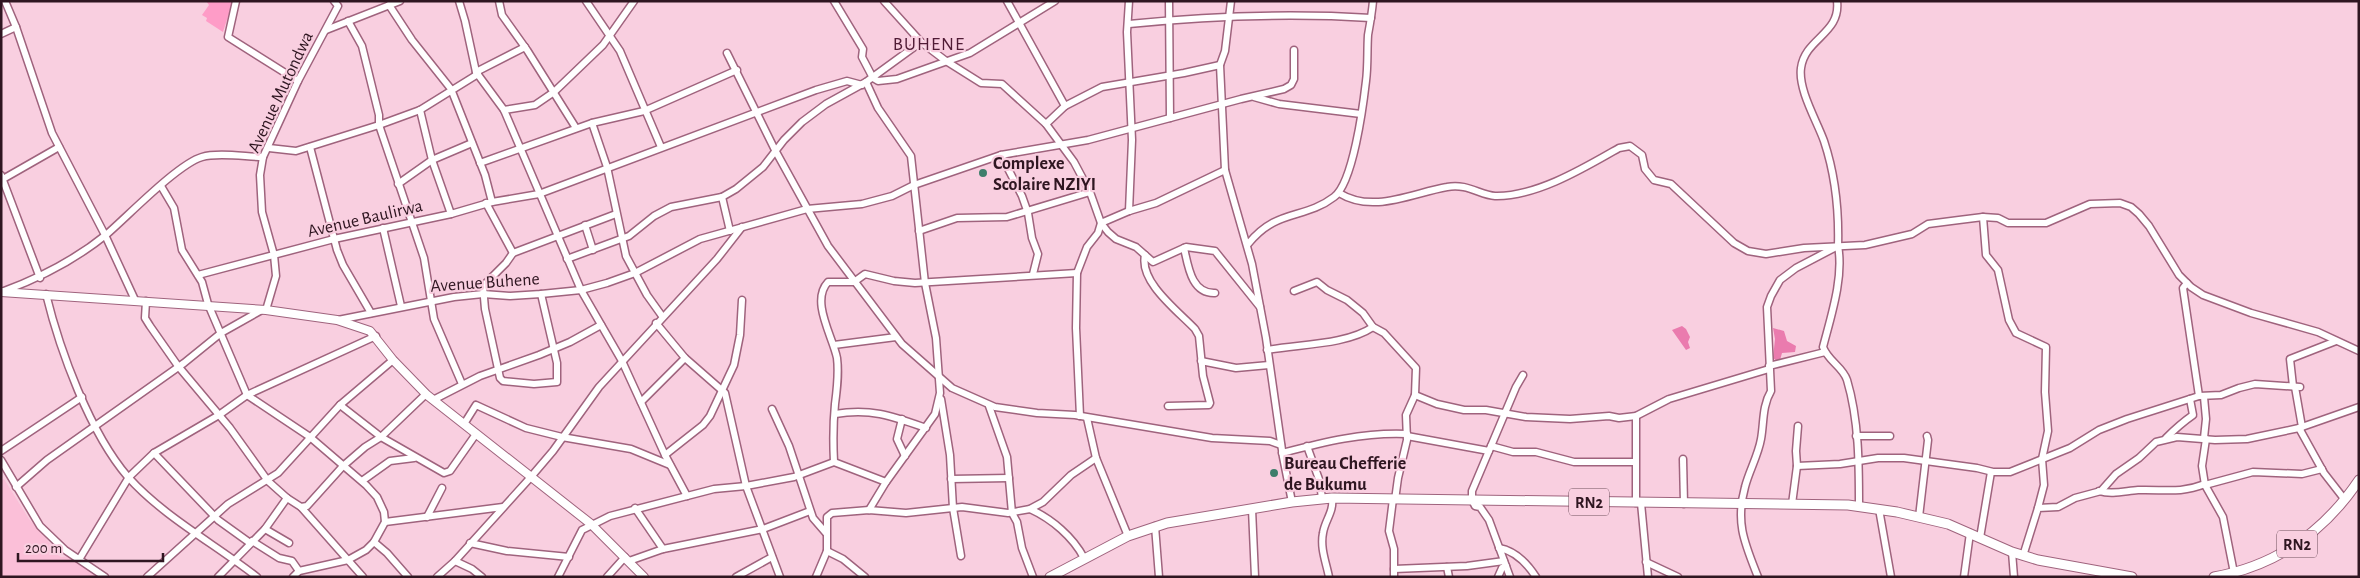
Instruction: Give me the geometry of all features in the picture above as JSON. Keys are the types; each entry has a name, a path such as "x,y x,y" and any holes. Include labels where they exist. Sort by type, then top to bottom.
{"highway":[{"name":"RN2","path":"2214,577 2234,573 2262,563 2291,548 2320,527 2345,500 2359,480"},
{"name":"RN2","path":"1050,577 1128,536 1155,526 1292,502 1332,498 1859,506 1948,524 2023,556 2132,577"}],"main road":[{"path":"2,292 208,304 337,320 362,328 376,336 393,360 426,394 530,478 591,524 644,577"}],"street":[{"path":"5,1 59,147 105,235 134,300"},
{"path":"236,1 228,37 298,81"},
{"path":"326,30 400,1"},
{"path":"459,1 466,21 477,73 504,110 581,290 622,361 665,455 687,496"},
{"path":"499,1 502,15 525,47 576,128"},
{"path":"586,1 620,51 661,147"},
{"path":"504,110 535,105 554,92 610,36 634,1"},
{"path":"834,1 863,49 862,57 873,78 878,81 897,79 970,53 1056,1"},
{"path":"884,1 921,42 946,61 981,83 1002,84 1046,124 1062,144 1090,192 1101,223 1112,236 1132,245 1151,262 1156,262 1184,248 1215,252 1260,307"},
{"path":"1007,1 1065,106"},
{"path":"1129,1 1132,128 1129,211"},
{"path":"1170,1 1170,118"},
{"path":"1231,1 1225,51 1220,65 1220,104 1225,170 1231,196 1248,244 1267,350 1282,454 1292,502"},
{"path":"1248,244 1271,222 1326,203 1339,193 1346,181 1361,114 1373,1"},
{"path":"1837,1 1838,10 1835,21 1806,52 1801,69 1803,84 1824,142 1839,218 1838,246 1840,254 1838,280 1823,347 1847,379 1854,412 1859,506"},
{"name":"Avenue Mutondwa","path":"263,310 276,276 274,255 262,212 260,175 264,157 298,81 326,30 336,4"},
{"path":"389,5 412,40 451,89 480,163 489,202 514,253"},
{"path":"1129,24 1280,14 1371,18"},
{"path":"348,21 362,46 379,114 379,125 424,258 434,319 462,384"},
{"path":"1,34 16,27"},
{"path":"567,259 630,236 654,216 671,207 722,197 749,180 763,167 775,150 802,122 824,106 873,78 921,42"},
{"path":"269,148 296,151 420,110 477,73 525,47"},
{"name":"Avenue Buhene","path":"337,320 431,300 483,294 510,296 581,290 635,273 700,239 730,230 806,209 862,204 892,196 914,184 1001,155 1088,140 1250,96 1284,90 1292,85 1296,72 1294,50"},
{"path":"727,54 737,70 775,150 806,209 828,246 896,337 938,378 952,388 989,406 1037,414 1084,417 1212,438 1270,441 1281,445"},
{"path":"1046,124 1065,106 1102,87 1220,65"},
{"path":"480,163 576,128 644,110 737,70"},
{"name":"Avenue Baulirwa","path":"198,275 334,239 410,221 451,214 489,202 540,194 661,147 847,81 864,84"},
{"path":"864,84 878,108 909,152 925,283 936,338 938,378 946,423 953,508 961,556"},
{"path":"1250,96 1278,104 1361,114"},
{"path":"420,110 432,160 451,214"},
{"path":"592,123 607,167 626,256 647,295 662,316"},
{"path":"398,184 432,160 472,143"},
{"path":"1339,193 1356,200 1376,202 1402,199 1448,186 1472,188 1494,196 1512,194 1546,186 1619,148 1630,146 1642,156 1645,169 1654,180 1670,184 1734,243 1748,251 1766,254 1865,245 1912,234 1928,224 1983,218 1998,218 2008,223 2046,223 2090,204 2120,203 2131,207 2148,226 2179,275 2186,283 2203,294 2251,313 2318,332 2359,351"},
{"path":"40,278 2,177 59,147"},
{"path":"310,147 334,239 343,265 371,313"},
{"path":"1001,155 1028,213 1032,238 1038,254 1034,274"},
{"path":"2,292 40,278 69,261 105,235 161,186 201,157 264,157"},
{"path":"1128,536 1096,458 1084,417 1076,328 1077,273 1087,247 1098,232 1101,223 1129,211 1156,203 1225,170"},
{"path":"161,186 174,208 185,257 204,287 208,304 246,395 310,438 362,481 377,497 384,512 385,522 374,542 366,550 348,560 299,571 293,577"},
{"path":"919,231 957,218 1007,218 1028,213 1090,192"},
{"path":"722,197 730,230"},
{"path":"540,294 554,349 558,382 534,384 501,380 482,286 514,253 557,234 616,214"},
{"path":"1983,218 1986,254 1998,270 2009,320 2016,333 2046,347 2044,392 2048,431 2042,459 2044,484 2023,556"},
{"path":"585,224 593,250"},
{"path":"437,577 456,561 470,543 530,478 594,393 662,316 717,259 742,227"},
{"path":"383,228 402,306"},
{"path":"1758,577 1743,542 1740,524 1745,488 1761,440 1766,400 1771,391 1767,307 1780,280 1796,268 1838,246"},
{"path":"1184,248 1189,272 1197,286 1210,293 1215,293"},
{"path":"1145,255 1143,262 1145,269 1160,294 1195,329 1199,336 1201,361 1209,406 1168,406"},
{"path":"834,462 833,442 838,379 834,345 822,310 824,286 830,281 854,282 865,274 894,281 925,283 994,279 1034,274 1077,273"},
{"path":"1294,291 1318,282 1327,290 1347,300 1363,313 1373,327 1384,333 1416,368 1415,395 1406,415 1407,435 1389,531 1394,549 1394,577"},
{"path":"2186,283 2182,288 2206,419 2202,466 2205,485 2223,517 2234,573"},
{"path":"46,294 53,324 94,425 129,477 171,515 257,577"},
{"path":"146,300 145,318 178,366 268,481 301,508 363,577"},
{"path":"665,455 708,420 734,365 740,335 742,300"},
{"path":"16,487 46,460 221,333 263,310"},
{"path":"656,323 684,358 722,388 746,486 780,577"},
{"path":"433,400 462,384 498,368 554,349 601,325"},
{"path":"1267,350 1342,340 1365,332 1373,327"},
{"path":"80,558 129,477 154,454 219,416 246,395 376,336"},
{"path":"834,345 896,337"},
{"path":"2336,341 2290,359 2296,387 2301,428 2322,469 2345,500"},
{"path":"1415,395 1437,404 1464,410 1505,413 1526,417 1570,419 1636,416 1670,398 1825,352"},
{"path":"641,402 684,358"},
{"path":"147,577 228,504 268,481 288,464 340,405 393,360"},
{"path":"1201,361 1236,368 1269,365"},
{"path":"1510,577 1489,520 1480,507 1475,506 1472,500 1472,491 1516,387 1523,375"},
{"path":"1797,466 1858,462 1878,458 1926,461 1991,472 2010,472 2070,448 2099,430 2190,399 2221,395 2255,384 2296,387"},
{"path":"869,510 886,482 926,428 934,414 940,393"},
{"path":"301,508 308,504 343,466 365,447 381,437 426,394"},
{"path":"1,451 82,397"},
{"path":"2165,439 2179,424 2187,421 2193,415 2190,399"},
{"path":"340,405 381,437 447,473 476,434"},
{"path":"464,424 476,405 526,428 562,437 631,449 670,465"},
{"path":"989,406 1007,457 1012,513 1017,522 1022,548 1033,577"},
{"path":"2038,508 2058,507 2075,498 2098,491 2156,442 2165,439 2177,437 2205,439 2247,438 2301,428 2359,407"},
{"path":"772,409 789,446 815,523 826,533"},
{"path":"835,414 860,410 880,412 926,428"},
{"path":"1636,416 1635,462 1638,503 1648,577"},
{"path":"902,419 897,439 906,456"},
{"path":"1792,504 1797,466 1798,426"},
{"path":"1282,454 1349,436 1380,435 1385,433 1513,452 1536,452 1574,462 1635,462"},
{"path":"1856,436 1890,436"},
{"path":"1919,517 1927,436"},
{"path":"1307,446 1320,482 1322,499"},
{"path":"154,454 215,516 251,542 279,558 292,561 299,571"},
{"path":"362,481 390,461 415,457"},
{"path":"816,577 827,551 827,517 830,514 869,510 906,513 953,508 1012,513 1030,510 1044,502 1071,475 1096,458"},
{"path":"1683,459 1684,504"},
{"path":"1,460 40,526 65,550 80,558 105,577"},
{"path":"558,577 579,534 591,524 634,508 714,489 746,486 798,476 834,462 886,482"},
{"path":"2098,491 2106,494 2138,490 2180,491 2253,472 2302,474 2322,469"},
{"path":"1980,538 1991,472"},
{"path":"951,479 1009,478"},
{"path":"427,517 442,488"},
{"path":"218,577 265,528 287,498"},
{"path":"1329,577 1321,547 1325,523 1334,507 1332,498"},
{"path":"385,522 503,507"},
{"path":"634,508 663,550"},
{"path":"1252,509 1254,577"},
{"path":"1879,509 1891,577"},
{"path":"1030,510 1058,527 1079,548 1084,558"},
{"path":"607,577 627,559 763,529 810,511"},
{"path":"1155,526 1159,577"},
{"path":"265,528 289,543"},
{"path":"1964,577 1970,533"},
{"path":"374,542 388,553 408,577"},
{"path":"470,543 507,551 569,557"},
{"path":"1499,548 1515,554 1528,565 1536,577"},
{"path":"827,551 843,559 865,577"},
{"path":"2012,552 2014,577"},
{"path":"736,577 772,557"},
{"path":"456,561 472,569 482,577"},
{"path":"1646,562 1678,577"},
{"path":"1394,569 1505,564"},
{"path":"1498,577 1505,564"},
{"path":"1447,567 1449,577"}],"shaded area":[{"path":"206,1 233,1 223,32 206,21 207,18 202,15 209,5"},
{"path":"1682,326 1690,337 1688,342 1690,348 1686,350 1672,330"},
{"path":"1773,328 1784,331 1787,341 1796,346 1795,352 1782,353 1780,360 1777,361 1773,358 1775,339"},
{"path":"4,479 29,519 55,549 56,554 61,557 70,556 100,577 1,577 1,480"}],"place":[{"name":"Complexe Scolaire NZIYI","path":"983,173"},
{"name":"Bureau Chefferie de Bukumu","path":"1274,473"}],"district":[{"name":"BUHENE","path":"929,43"}]}
